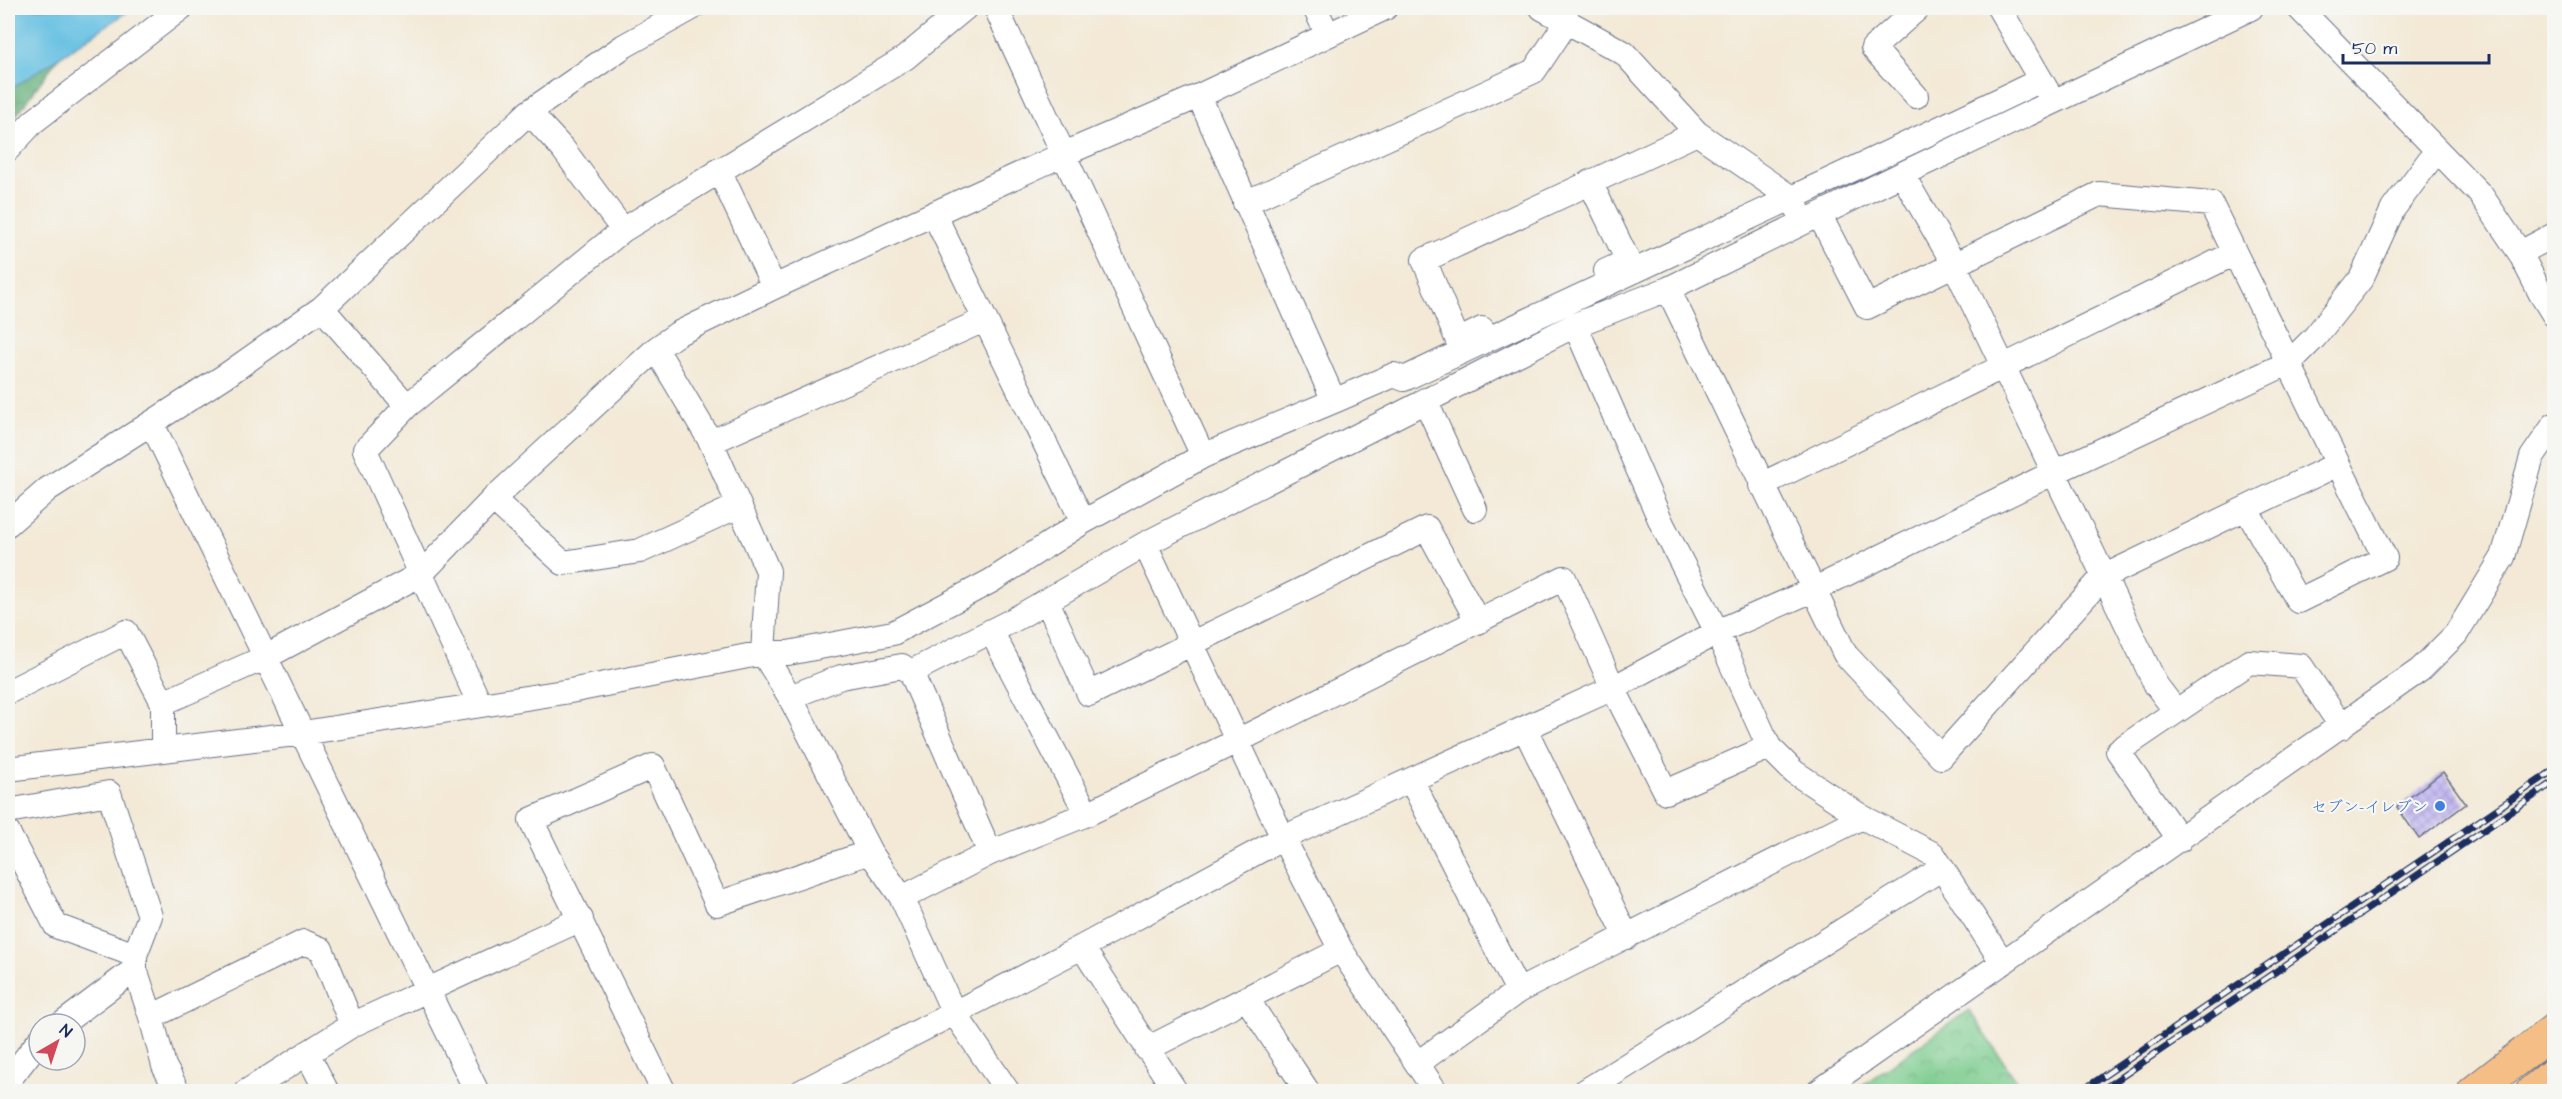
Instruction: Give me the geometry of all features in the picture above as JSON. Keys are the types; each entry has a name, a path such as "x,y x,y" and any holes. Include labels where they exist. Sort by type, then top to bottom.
{"highway":[{"path":"2474,1092 2554,1030"},
{"path":"2532,1092 2554,1074"}],"street":[{"path":"8,148 33,122 181,8"},
{"path":"8,524 48,489 152,424 322,308 529,112 624,46 692,8"},
{"path":"480,705 365,450 407,406 623,230 905,58 965,8"},
{"path":"996,8 1203,456"},
{"path":"1315,8 1328,35"},
{"path":"163,703 266,657 421,574 493,499 656,349 677,334 1064,154 1199,96 1385,8"},
{"path":"1542,8 1568,20 1624,53 1697,133 1790,197 1814,219 1867,307 2099,194 2211,204 2233,254 2290,362 2385,558 2298,601 2247,510"},
{"path":"1916,96 1873,48 1918,8"},
{"path":"1999,8 2054,101"},
{"path":"911,672 1047,601 1145,544 1575,325 1668,289 1902,174 2251,8"},
{"path":"2299,8 2481,195 2520,254 2554,315"},
{"path":"1245,203 1534,71 1568,20"},
{"path":"8,769 163,748 303,733 570,691 763,652 788,653 893,633 991,581 1083,522 1203,456 1394,375 1404,379 1790,197 1821,186 2041,80"},
{"path":"1199,96 1334,401"},
{"path":"529,112 563,149 623,230"},
{"path":"1590,182 1628,261 1458,340 1424,260 1590,182 1697,133"},
{"path":"801,1092 1082,946 1282,838 1613,688 1717,632 1815,589 2055,472 2290,362 2315,338 2361,279 2393,209 2437,150"},
{"path":"719,170 774,287"},
{"path":"1902,174 1954,264 2156,685 2175,710"},
{"path":"934,214 1083,522"},
{"path":"2520,254 2554,235"},
{"path":"1761,484 2233,254"},
{"path":"1668,289 1845,654 1941,757 2103,577 2247,510 2338,464"},
{"path":"322,308 407,406"},
{"path":"711,442 984,320"},
{"path":"1575,325 1662,524 1717,632 1769,747 1794,772 1862,817 1933,854 2003,963"},
{"path":"656,349 711,442 768,571 763,652 790,697 870,852 902,898 953,1011 1008,1092"},
{"path":"1425,400 1475,509"},
{"path":"152,424 477,1092"},
{"path":"1818,1092 2342,727 2420,670 2456,634 2503,557 2532,457 2554,425"},
{"path":"493,499 563,564 640,551 738,506"},
{"path":"1047,601 1089,694 1193,645 1426,528 1478,622"},
{"path":"1145,544 1239,740 1282,838 1341,950 1436,1092"},
{"path":"902,898 990,853 1087,814 1564,578 1613,688 1666,792 1769,747"},
{"path":"991,631 1087,814"},
{"path":"8,692 126,632 163,703 163,748"},
{"path":"2180,840 2118,751 2175,710 2249,662 2301,666 2342,727"},
{"path":"790,697 841,677 902,666 911,672 990,853"},
{"path":"1525,729 1627,937"},
{"path":"664,1092 531,820 653,766 717,904 870,852"},
{"path":"1412,780 1518,991"},
{"path":"8,811 109,794 150,916 135,962 76,1012"},
{"path":"1418,1063 1518,991 1862,817"},
{"path":"8,833 56,926 135,962 164,1066 178,1092"},
{"path":"1584,1092 1941,869"},
{"path":"246,1092 352,1025 581,919"},
{"path":"151,1017 304,942 321,949 352,1025"},
{"path":"1082,946 1176,1092"},
{"path":"1147,1049 1341,950"},
{"path":"1247,999 1308,1092"},
{"path":"307,1053 327,1092"},
{"path":"8,1081 27,1056"}],"green space":[{"path":"61,54 18,113 8,122 8,88"},
{"path":"1969,1010 2023,1091 1854,1091"}],"water":[{"path":"8,8 133,8 8,91"}],"building":[{"path":"2443,772 2466,804 2419,839 2397,807"}],"railway":[{"path":"2080,1092 2554,770"},
{"path":"2099,1092 2554,782"}],"place":[{"name":"セブン-イレブン","path":"2440,806"}]}
